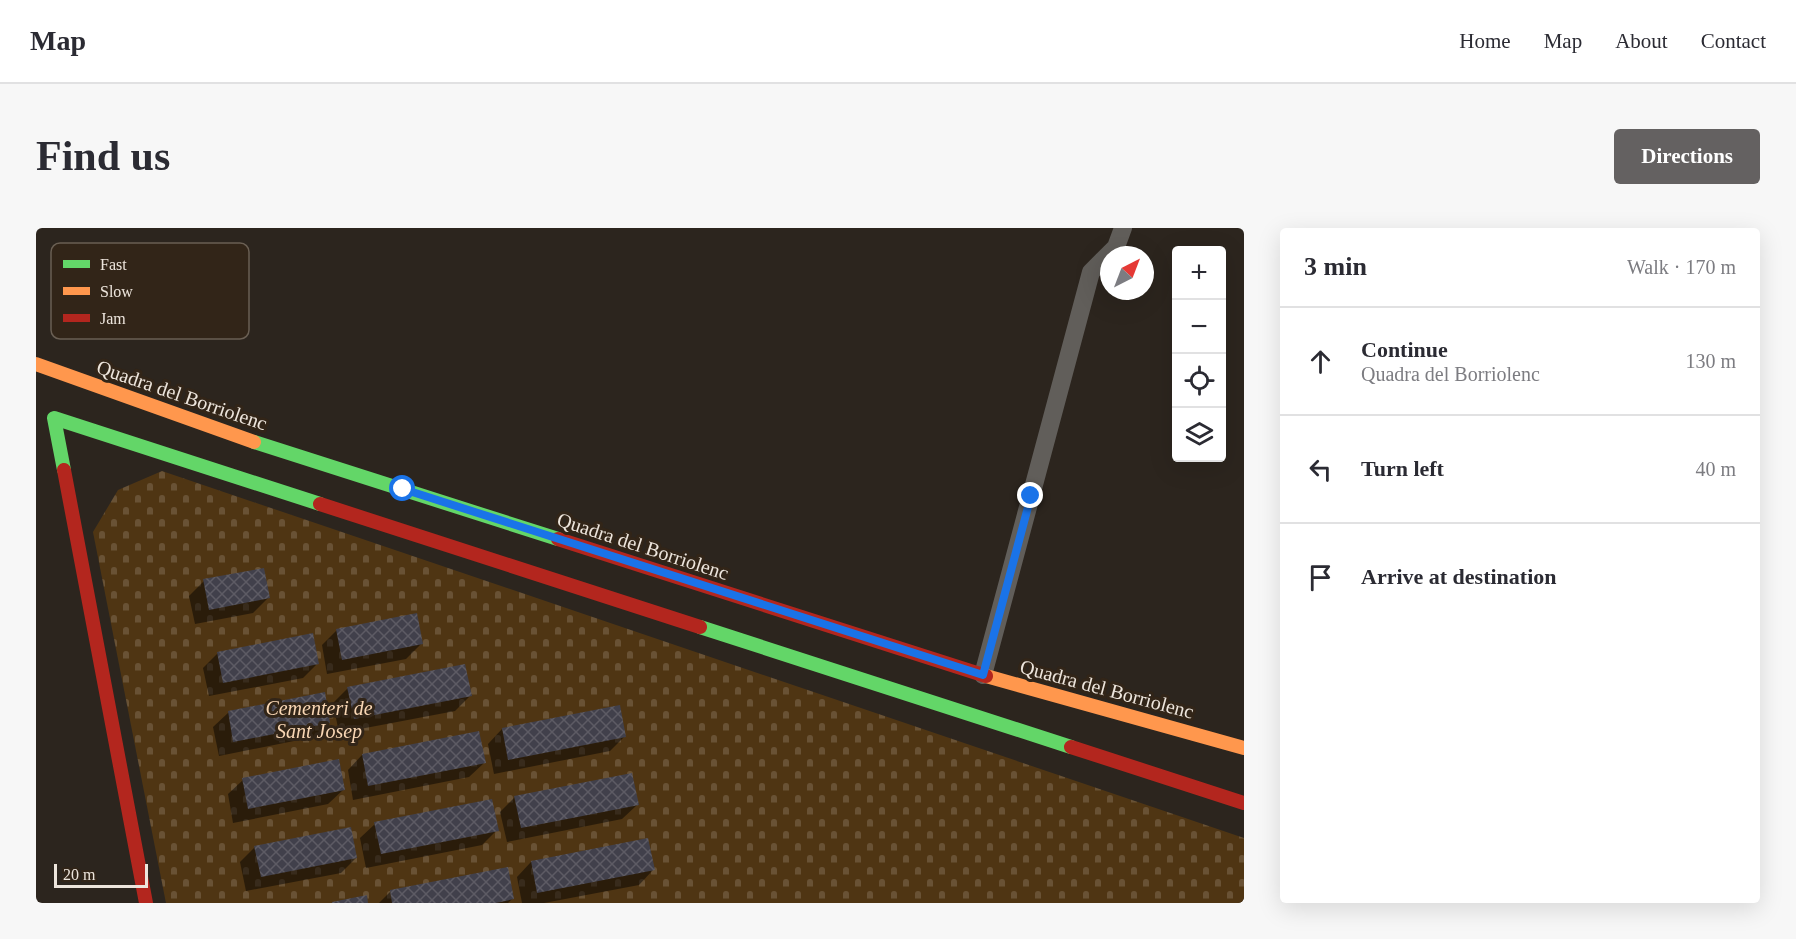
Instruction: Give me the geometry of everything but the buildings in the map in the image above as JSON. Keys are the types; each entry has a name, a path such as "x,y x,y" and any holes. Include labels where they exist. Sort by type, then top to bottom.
{"street":[{"name":"Quadra del Borriolenc","path":"36,364 202,425 983,675 1244,748"},
{"path":"146,903 54,418 1244,803"}],"lane":[{"path":"983,675 1091,272 1116,247 1123,228"}],"green space":[{"name":"Cementeri de Sant Josep","path":"162,471 1244,838 1244,903 166,903 93,532 118,490"}],"traffic: fast":[{"path":"64,470 54,418 320,504"},
{"path":"254,442 558,539"},
{"path":"700,627 1071,747"}],"traffic: slow":[{"path":"36,364 254,442"},
{"path":"986,676 1244,748"}],"traffic: jam":[{"path":"64,470 146,903"},
{"path":"320,504 700,627"},
{"path":"558,539 986,676"},
{"path":"1071,747 1244,803"}],"route":[{"path":"403,489 983,675 1031,496"}]}
